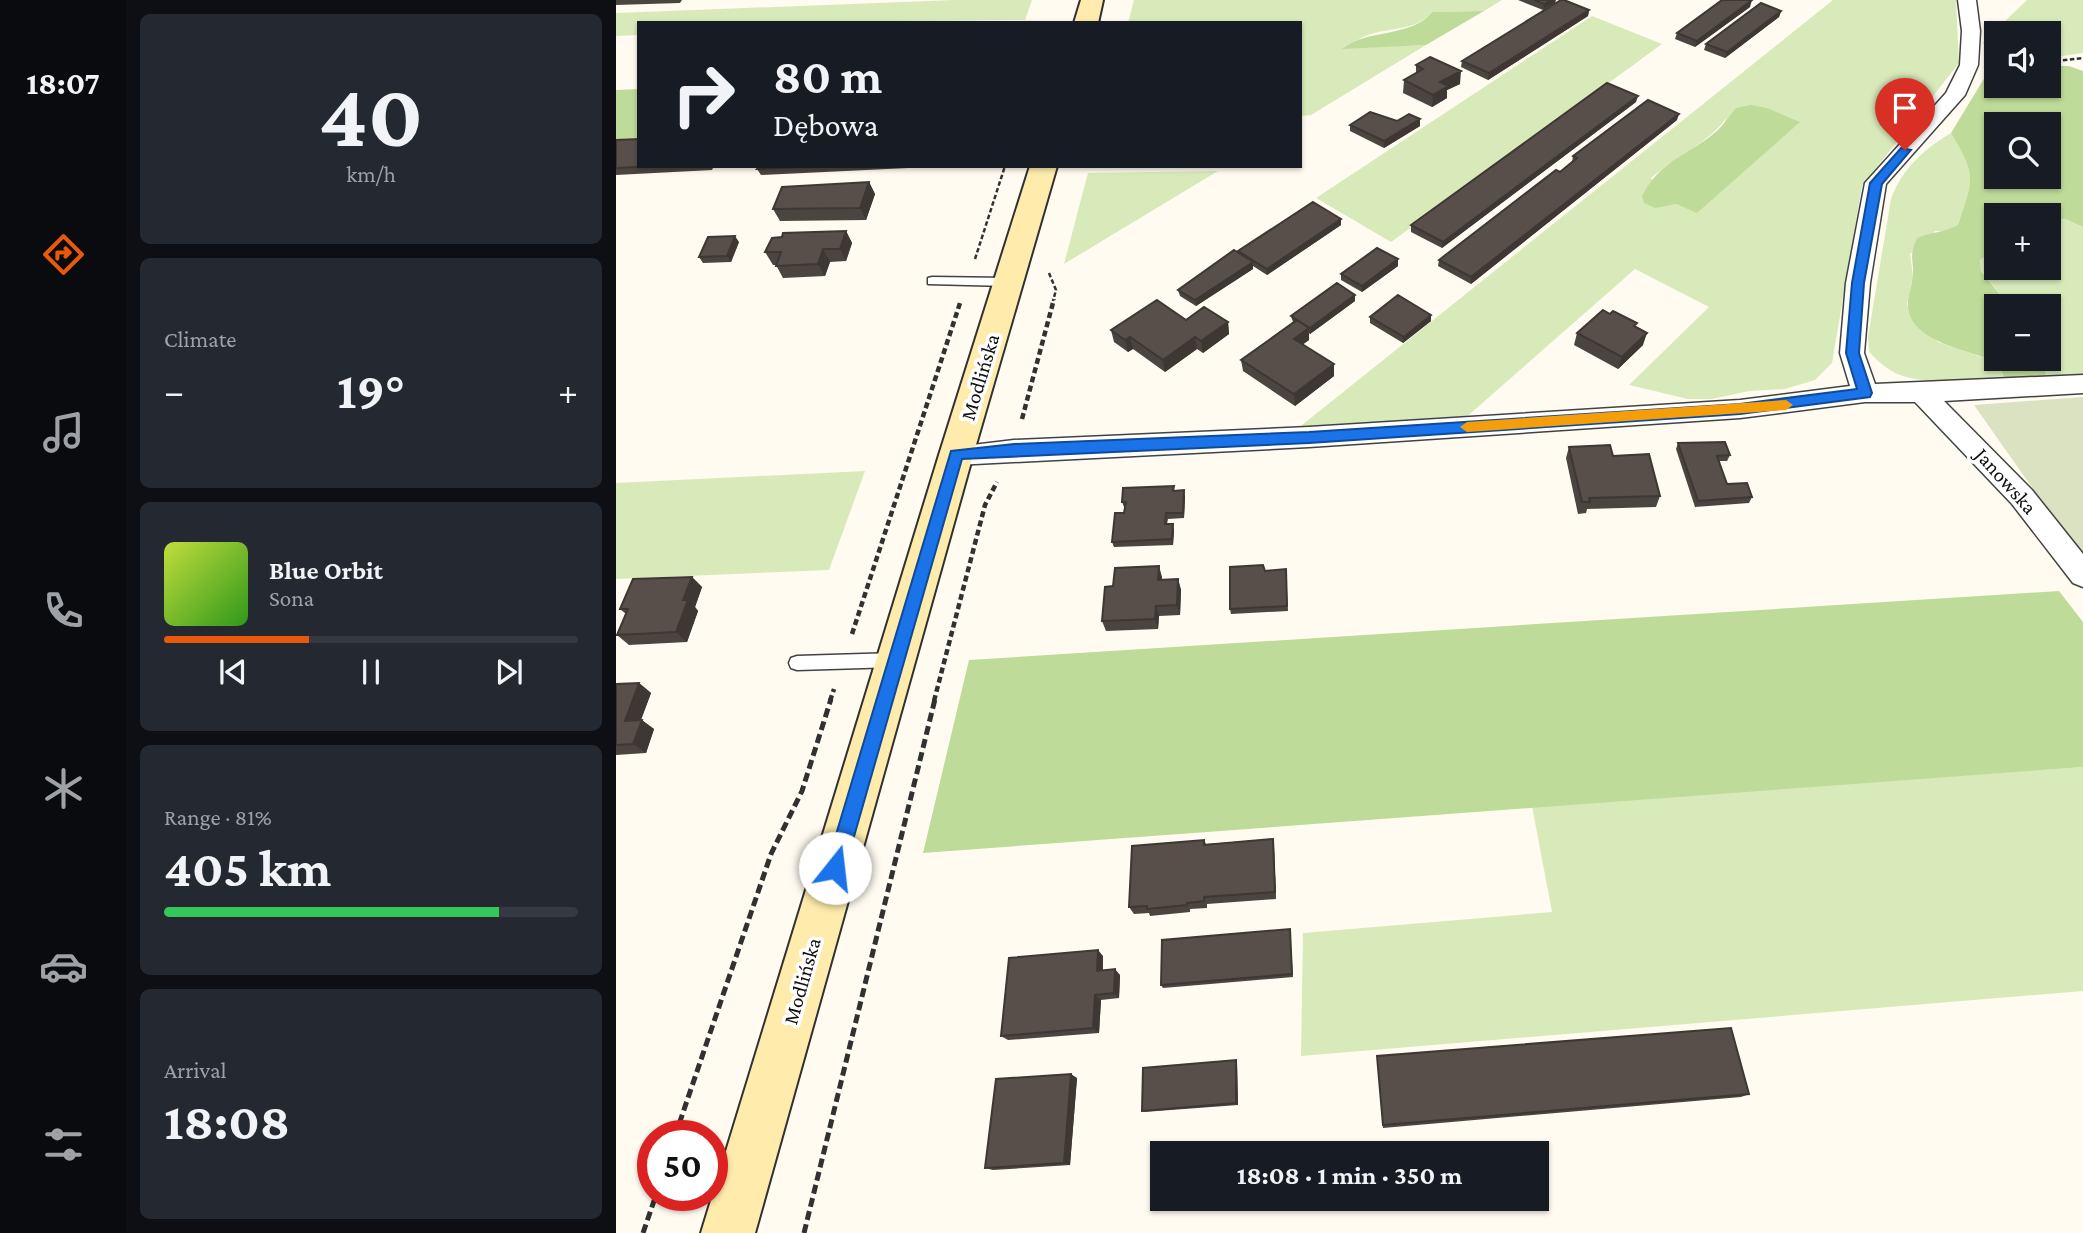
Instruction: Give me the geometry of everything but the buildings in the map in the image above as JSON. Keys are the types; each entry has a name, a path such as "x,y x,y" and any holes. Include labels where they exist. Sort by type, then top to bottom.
{"main road":[{"path":"1087,21 1092,0"},
{"name":"Modlińska","path":"728,1233 956,455 1043,168"}],"street":[{"path":"1865,393 1852,353 1858,283 1876,183 1955,94 1969,65 1971,31 1967,0"},
{"path":"956,455 1014,450 1309,438 1801,403 1865,393 1921,393 2083,384"},
{"name":"Janowska","path":"1921,393 2022,497 2083,575"}],"lane":[{"path":"932,281 1009,282"},
{"path":"797,663 896,660"}],"path":[{"path":"2061,61 2083,58"},
{"path":"804,1233 964,580 985,505 1014,450 1056,290 1048,274 1052,261"},
{"path":"643,1233 651,1211"}],"green space":[{"path":"954,0 1032,0 1025,20 637,21 637,35 616,36 616,13"},
{"path":"1134,0 1502,0 1484,11 1432,12 1419,22 1403,28 1376,32 1343,48 1426,45 1311,115 1302,116 1302,21 1129,21"},
{"path":"1833,0 1956,0 1959,63 1862,186 1832,363 1815,380 1785,389 1749,391 1712,399 1688,399 1629,385 1709,307 1635,269 1463,420 1297,429","holes":["1726,118 1698,213 1676,204 1651,178 1711,135"]},
{"path":"2027,0 2083,0 2083,53 2061,56 2061,21 2005,21"},
{"path":"1484,11 1426,45 1342,49 1364,38 1413,26 1432,12"},
{"path":"1592,16 1662,44 1391,242 1316,198"},
{"path":"2061,66 2083,71 2083,227 2061,219 2061,203 1984,203 1984,257 1980,260 1981,271 1984,280 1988,280 1999,294 1984,294 1984,358 1929,336 1911,317 1908,303 1913,274 1912,256 1917,238 1958,225 1967,197 1969,169 1951,133 1984,79 1984,98 2061,98"},
{"path":"637,89 637,143 616,144 616,90"},
{"path":"1751,105 1767,108 1800,122 1697,213 1676,204 1655,208 1644,203 1642,196 1667,165 1718,130 1736,108"},
{"path":"1951,133 1969,169 1969,187 1958,225 1948,231 1935,231 1910,254 1913,276 1907,304 1914,322 1938,342 1984,358 1984,371 2002,371 2004,378 1951,381 1912,378 1891,371 1869,352 1868,337 1891,199 1901,178 1932,146"},
{"path":"1218,171 1064,264 1088,173"},
{"path":"2061,219 2083,227 2083,375 2046,377 2045,371 2061,371 2061,294 2000,294 1989,280 2061,280"},
{"path":"1984,257 1984,274 1981,270 1980,260"},
{"path":"2002,371 2045,371 2046,377 2004,378"},
{"path":"2083,397 2083,560 1974,405"},
{"path":"865,471 829,570 616,579 616,483"},
{"path":"2059,591 2083,622 2083,767 923,853 969,660"},
{"path":"2083,767 2083,991 1301,1056 1303,933 1552,912 1532,806"}],"slow traffic":[{"path":"1467,427 1786,405"}],"route":[{"path":"835,868 956,455 1014,450 1309,438 1740,409 1865,393 1852,353 1858,283 1876,183 1905,150"}]}
